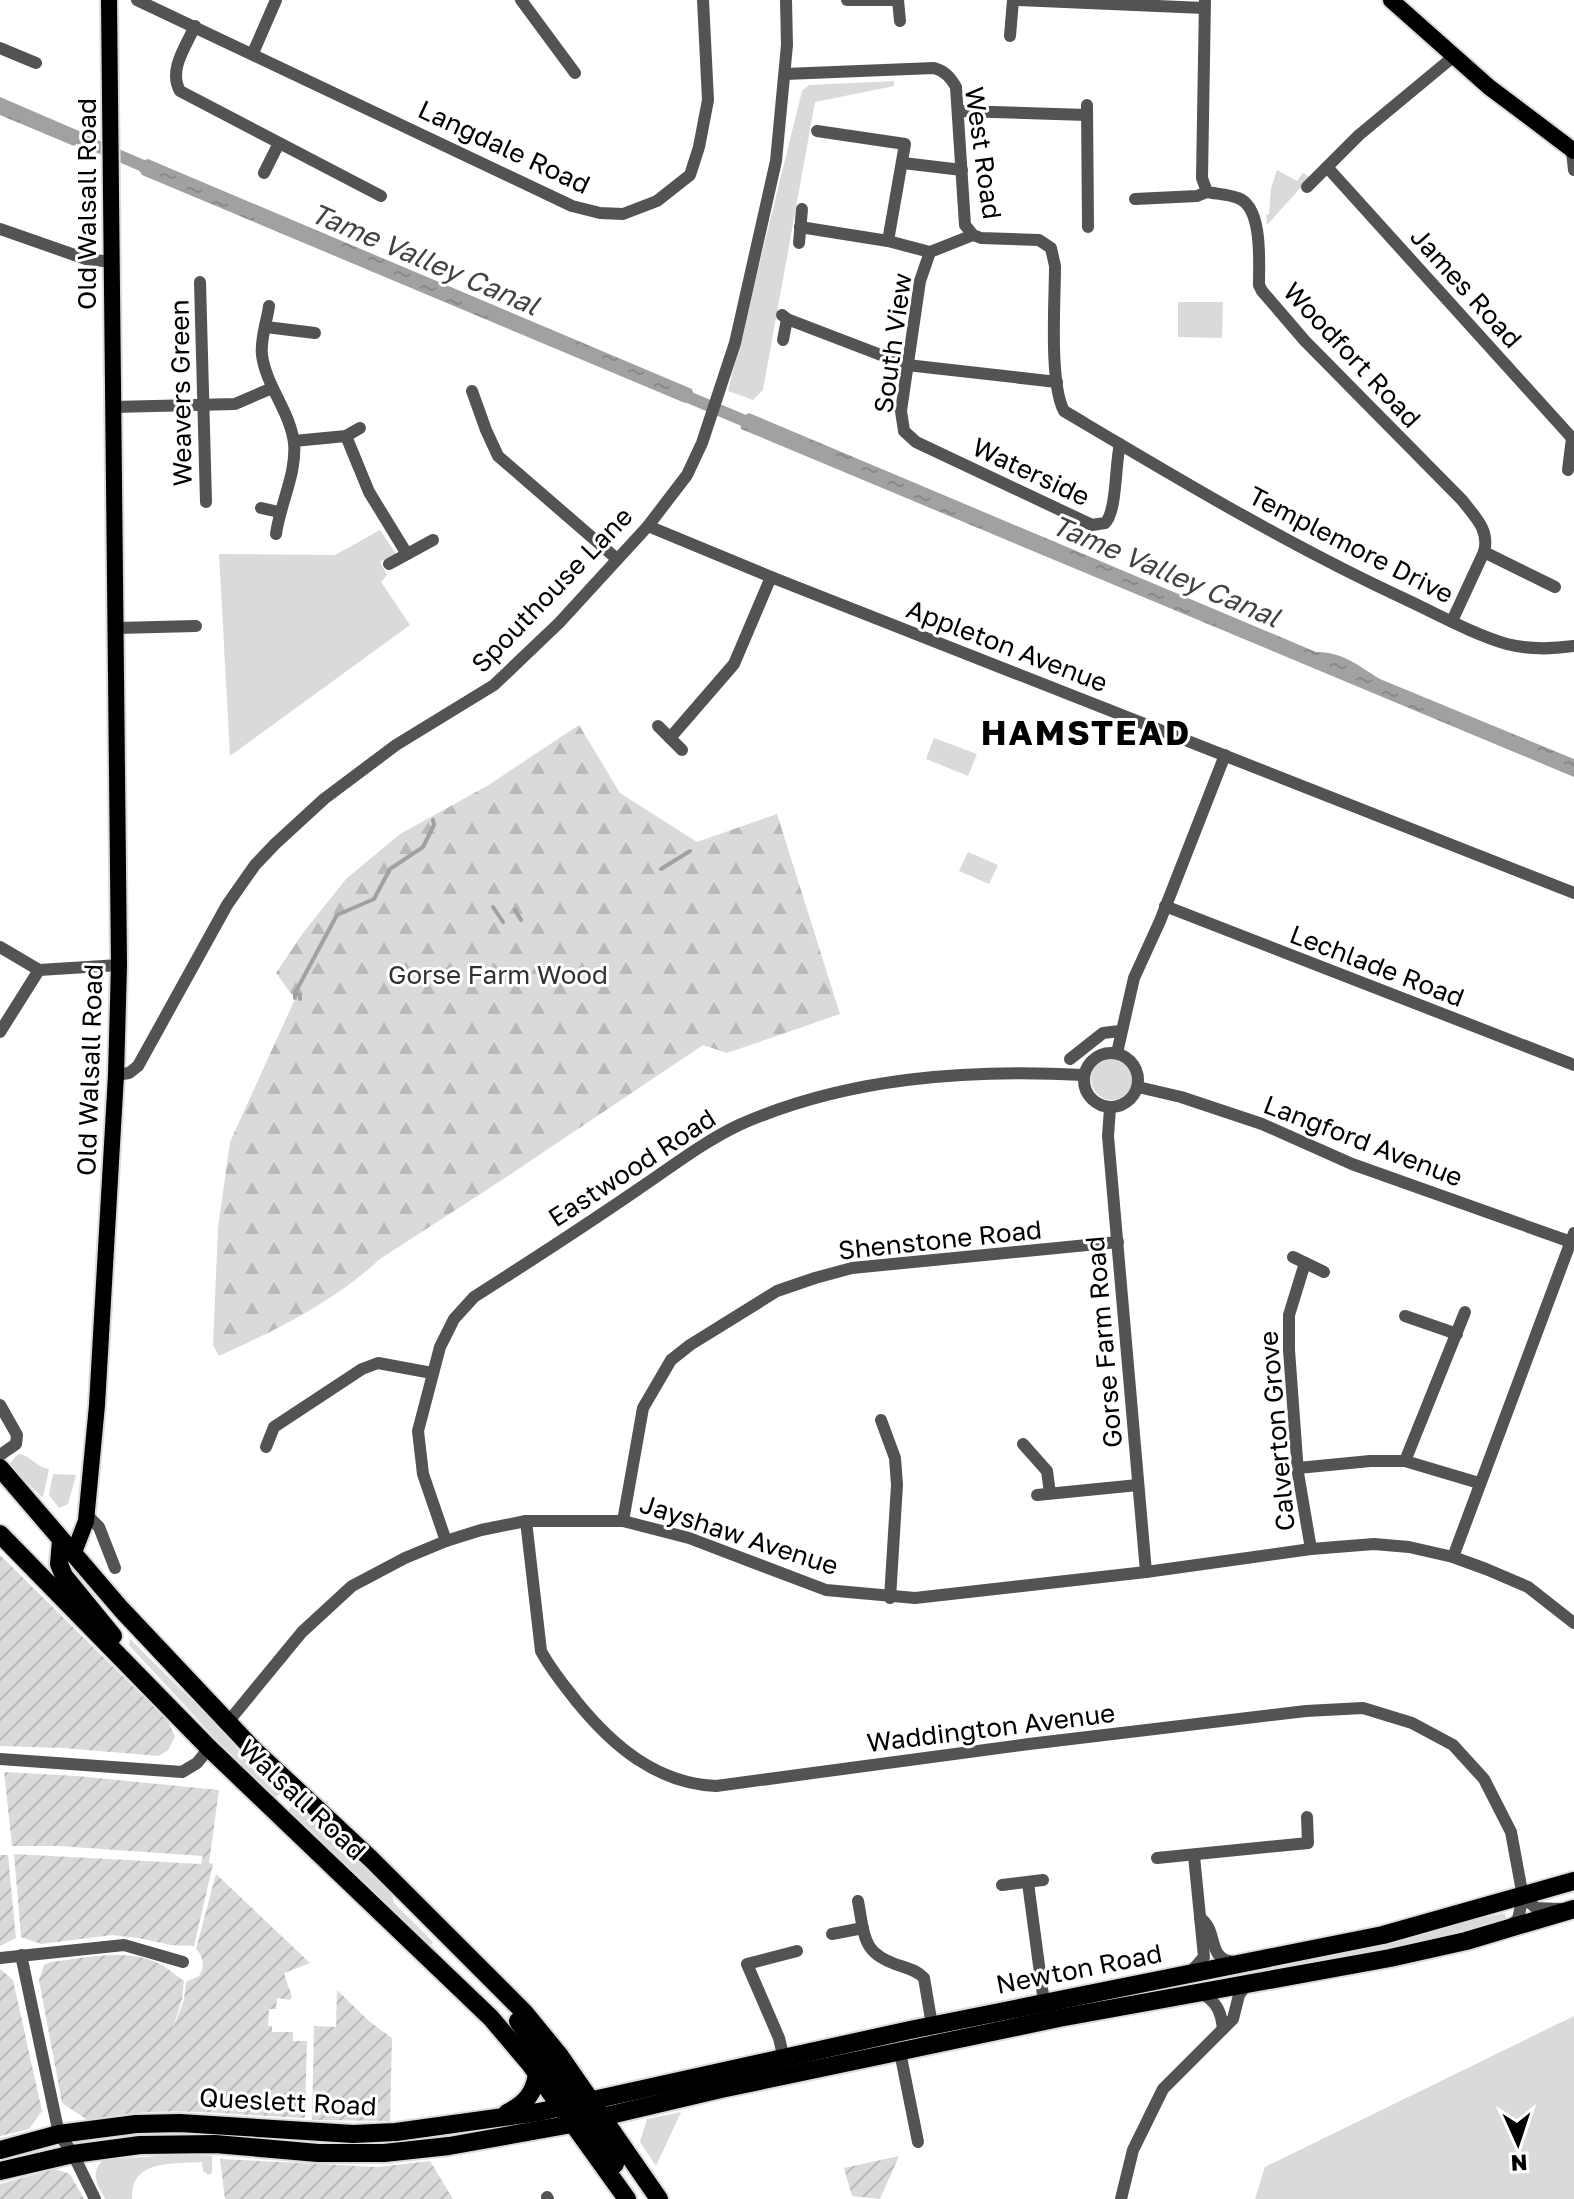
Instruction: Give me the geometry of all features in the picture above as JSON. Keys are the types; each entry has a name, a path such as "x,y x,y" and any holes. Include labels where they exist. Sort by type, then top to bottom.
{"highway":[{"name":"Walsall Road","path":"0,1468 67,1548 228,1722 524,2012 583,2112"},
{"name":"Walsall Road","path":"0,1534 209,1748 491,2018 537,2074 583,2112"},
{"path":"67,1548 59,1564 64,1576 162,1698"},
{"path":"276,1814 298,1790"},
{"name":"Newton Road","path":"583,2112 784,2059 932,2025 1383,1935 1574,1881"},
{"name":"Newton Road","path":"583,2112 900,2052 1059,2018 1390,1958 1506,1930 1574,1908"},
{"path":"430,1960 444,1954 447,1946 443,1933"},
{"path":"490,2120 510,2112 527,2100 537,2074"},
{"path":"583,2112 627,2199"},
{"path":"583,2112 635,2199"},
{"path":"583,2112 659,2199"},
{"name":"Queslett Road","path":"0,2150 59,2134 136,2124 180,2123 353,2134 583,2112"},
{"name":"Queslett Road","path":"0,2171 73,2154 178,2143 318,2153 384,2153 431,2148 583,2112"},
{"path":"428,2128 439,2132 441,2140 431,2148"}],"main road":[{"name":"Old Walsall Road","path":"86,1514 97,1405 116,1075 119,965 109,0"},
{"path":"1391,0 1453,57 1573,151"},
{"path":"67,1548 86,1514"}],"street":[{"name":"Langdale Road","path":"137,0 572,206 600,213 623,214 657,201 690,175 708,100 703,0"},
{"path":"253,53 276,0"},
{"path":"521,0 575,73"},
{"name":"Spouthouse Lane","path":"116,1075 129,1073 138,1066 227,905 255,865 324,799 396,745 494,685 559,623 648,526 687,475 702,443 735,343 776,161 790,0"},
{"path":"847,0 897,0 900,21"},
{"path":"1010,36 1015,0 1204,4 1202,178 1207,192 1197,196 1135,199"},
{"path":"195,26 175,71 180,91 376,189"},
{"path":"0,48 36,63"},
{"path":"1307,187 1359,135 1453,57"},
{"name":"West Road","path":"785,74 934,68 945,72 956,87 965,225 973,235 981,238 1039,240 1051,248 1055,266 1060,403 1064,411 1120,444"},
{"path":"958,111 1087,110 1088,227"},
{"path":"817,131 905,144 888,241"},
{"path":"264,173 279,143"},
{"path":"1573,151 1574,170"},
{"path":"903,163 962,170"},
{"name":"James Road","path":"1327,167 1573,438 1568,470"},
{"name":"Woodfort Road","path":"1207,192 1239,198 1250,206 1255,216 1259,285 1262,291 1305,341 1462,500 1483,527 1487,541 1484,552"},
{"path":"799,243 802,209"},
{"path":"800,227 888,241 930,252"},
{"path":"0,229 86,259 112,262"},
{"name":"South View","path":"909,437 901,423 920,281 930,252 973,235"},
{"name":"Weavers Green","path":"200,282 206,502"},
{"path":"269,306 261,351 272,388 294,441 294,462 279,512 276,534"},
{"path":"783,340 785,317 907,365 1057,382"},
{"path":"266,327 315,333"},
{"path":"114,407 235,404 272,388"},
{"path":"472,391 498,456 617,559"},
{"path":"294,441 346,436 360,428"},
{"path":"346,436 369,492 407,554"},
{"name":"Waterside","path":"909,437 1092,525 1105,523 1113,512 1115,464 1120,444"},
{"name":"Templemore Drive","path":"1120,444 1318,557 1452,621 1509,644 1533,649 1574,646"},
{"path":"261,508 279,512"},
{"name":"Appleton Avenue","path":"648,526 1574,893"},
{"path":"389,564 433,540"},
{"path":"1452,621 1484,552 1555,587"},
{"path":"670,738 734,664 771,577"},
{"path":"117,628 196,626"},
{"path":"658,726 682,750"},
{"path":"1117,1053 1134,978 1225,755"},
{"name":"Lechlade Road","path":"1165,906 1574,1065"},
{"path":"0,947 39,970 119,965"},
{"path":"0,1032 39,970"},
{"path":"1070,1059 1103,1033 1120,1031"},
{"path":"1117,1053 1132,1062 1137,1070 1138,1087 1133,1098 1123,1106 1110,1108 1101,1106 1087,1094 1084,1075 1096,1058 1102,1054 1117,1053"},
{"name":"Eastwood Road","path":"446,1541 423,1474 418,1431 440,1347 454,1319 474,1297 736,1127 786,1105 827,1093 966,1073 1084,1075"},
{"name":"Langford Avenue","path":"1138,1087 1181,1097 1262,1124 1352,1164 1572,1237"},
{"name":"Gorse Farm Road","path":"1110,1108 1108,1136 1146,1572"},
{"path":"1453,1557 1572,1237"},
{"name":"Shenstone Road","path":"623,1521 643,1408 660,1376 671,1360 690,1345 777,1291 852,1268 1118,1242"},
{"name":"Calverton Grove","path":"1311,1549 1298,1468 1289,1315 1299,1260 1324,1272"},
{"path":"1405,1461 1465,1312"},
{"path":"1405,1316 1457,1334"},
{"path":"266,1447 274,1427 362,1369 378,1363 432,1373"},
{"path":"0,1405 17,1435 16,1444 0,1455"},
{"path":"881,1420 895,1458 897,1485 890,1598"},
{"path":"1023,1444 1047,1471 1043,1494 1138,1485"},
{"path":"1298,1468 1405,1461 1479,1483"},
{"path":"86,1514 99,1527 114,1564 98,1564"},
{"name":"Jayshaw Avenue","path":"228,1722 302,1632 352,1586 446,1541 526,1521 623,1521 689,1538 826,1590 890,1598 915,1598 1146,1572 1311,1549 1374,1544 1409,1547 1453,1557 1528,1587 1574,1623"},
{"name":"Waddington Avenue","path":"526,1521 537,1630 541,1651 549,1668 617,1747 643,1765 676,1778 716,1786 1029,1744 1306,1711 1363,1708 1412,1723 1453,1745 1484,1779 1511,1832 1523,1897"},
{"path":"0,1759 182,1772 197,1763 209,1748"},
{"path":"1157,1858 1308,1843 1307,1817"},
{"path":"1189,1974 1204,1957 1194,1856"},
{"path":"1002,1885 1043,1880"},
{"path":"1028,1883 1044,2003"},
{"path":"1506,1930 1518,1919 1523,1897 1536,1908 1574,1908"},
{"path":"858,1901 866,1941 874,1954 920,1973 924,1978 932,2025"},
{"path":"1200,1918 1210,1927 1217,1955 1224,1961 1244,1964"},
{"path":"832,1934 863,1928"},
{"path":"0,1958 124,1945 183,1962"},
{"path":"784,2059 779,2038 747,1964 797,1951"},
{"path":"21,1955 59,2134 73,2154 95,2199"},
{"path":"1121,2199 1133,2150 1163,2089 1233,2019 1239,1995 1246,1985"},
{"path":"1202,1993 1213,2000 1222,2012 1223,2029"},
{"path":"900,2052 918,2142"}],"green space":[{"path":"894,81 894,86 815,102 763,390 753,400 728,391 802,91 809,85"},
{"path":"1277,170 1297,181 1303,173 1310,177 1267,225 1266,215 1269,214 1271,188"},
{"path":"1178,302 1223,302 1222,338 1178,337"},
{"path":"380,530 396,554 380,562 387,575 381,582 410,625 230,756 219,554 335,555"},
{"name":"Gorse Farm Wood","path":"579,725 620,793 697,842 777,814 840,1014 727,1053 703,1045 380,1259 324,1302 219,1356 213,1345 218,1228 230,1142 295,999 276,973 346,879 400,834 487,786"},
{"path":"934,738 977,754 968,776 926,759"},
{"path":"968,852 998,865 989,884 959,871"},
{"path":"1112,1058 1127,1064 1133,1079 1127,1094 1112,1100 1097,1094 1091,1079 1097,1064"},
{"path":"18,1454 49,1469 43,1498 9,1465"},
{"path":"53,1474 76,1475 68,1504 59,1508 49,1495"},
{"path":"0,1555 168,1721 175,1737 168,1750 159,1756 0,1746"},
{"path":"130,1639 226,1734 253,1769 281,1793 272,1800 129,1645"},
{"path":"4,1772 219,1790 209,1863 213,1864 194,1946 112,1935 41,1944 21,1937 14,1854 201,1864 203,1856 59,1846 12,1846"},
{"path":"296,1803 391,1889 394,1903 433,1942 429,1948 289,1815 290,1808"},
{"path":"0,1855 8,1855 16,1938 0,1946"},
{"path":"216,1874 310,1963 284,1973 292,1997 290,2000 277,1998 276,2009 269,2009 268,2026 272,2026 272,2032 293,2032 293,2041 307,2041 305,2118 170,2112 89,2121 62,2103 39,1980 44,1965 105,1955 145,1958 161,1964 184,1981 172,2031 184,2000 186,1982 199,1976 202,1969 202,1958 196,1949"},
{"path":"1505,1913 1506,1920 1462,1936 874,2051 872,2047 1291,1961"},
{"path":"0,1969 13,1980 42,2111 29,2129 0,2136"},
{"path":"337,1990 392,2038 390,2121 312,2120 314,2026 336,2027"},
{"path":"1574,2016 1574,2199 1255,2199 1265,2167"},
{"path":"681,2112 656,2166 640,2142 647,2119"},
{"path":"184,2132 370,2143 425,2138 425,2142 370,2147 78,2145 76,2140"},
{"path":"184,2154 212,2156 212,2173 208,2175 203,2171 202,2162 156,2166 138,2177 133,2186 132,2199 105,2199 97,2183 97,2170 103,2160"},
{"path":"899,2156 880,2199 852,2196 844,2168"},
{"path":"220,2159 378,2167 430,2161 453,2199 225,2199"},
{"path":"55,2169 70,2174 84,2199 0,2199 0,2184"}],"water":[{"path":"0,97 79,131 81,140 74,146 0,115"},
{"path":"148,159 692,389 695,400 685,403 142,175 135,163"},
{"path":"749,413 1316,652 1342,657 1380,679 1574,759 1574,777 741,429 740,418"}],"waterway":[{"path":"66,133 148,168"},
{"path":"681,394 752,424"},
{"path":"295,998 337,915 374,899 390,869 423,847 434,825 433,820"},
{"path":"661,869 690,851"},
{"path":"493,907 503,922"},
{"path":"515,910 521,920"},
{"path":"295,993 300,995 300,999"}],"district":[{"name":"HAMSTEAD","path":"1086,733"}],"water label":[{"name":"Tame Valley Canal","path":"425,259"},
{"name":"Tame Valley Canal","path":"1166,571"}]}
